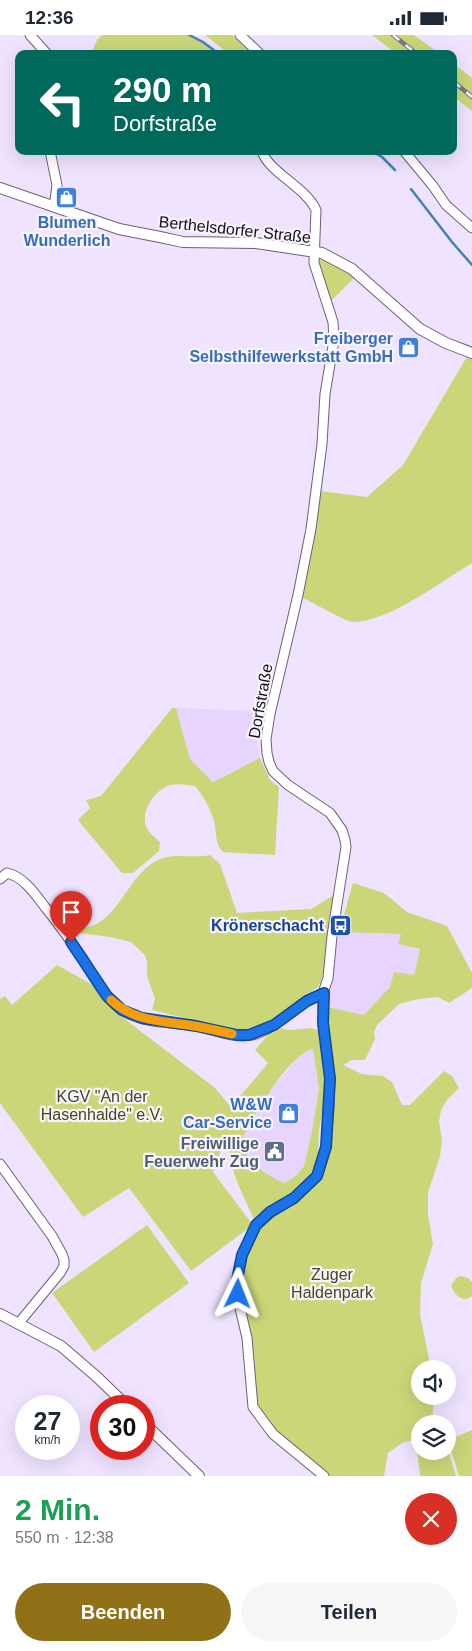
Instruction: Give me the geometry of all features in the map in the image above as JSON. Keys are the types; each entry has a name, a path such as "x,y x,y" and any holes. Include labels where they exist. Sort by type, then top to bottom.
{"street":[{"path":"30,35 43,50"},
{"path":"240,35 256,50"},
{"path":"51,155 57,185 54,207"},
{"name":"Dorfstraße","path":"264,155 269,163 312,202 316,217 314,263 333,322 334,340 325,394 322,444 311,529 298,595 270,714 266,739 267,753 273,771 283,781 330,813 338,823 346,847 328,978 324,993 323,1023 330,1079 326,1147 317,1176 294,1198 270,1212 256,1225 242,1255 237,1280 240,1307 247,1337 252,1407 273,1434 324,1476"},
{"path":"407,155 446,205 472,228"},
{"name":"Berthelsdorfer Straße","path":"0,188 119,229 184,241 256,243 314,251 330,256 352,269 420,329 446,343 472,353"},
{"path":"0,879 7,873 12,874 19,878 36,895 66,935 107,996 122,1010 133,1015 237,1035 249,1035 274,1025 307,1001 324,993"},
{"path":"0,1164 52,1236 64,1260 64,1266 60,1273 18,1324"},
{"path":"0,1314 60,1346 115,1395"},
{"path":"155,1434 199,1476"}],"shaded area":[{"path":"176,708 257,711 257,741 260,758 213,782 190,759"},
{"path":"339,932 402,934 399,944 420,949 414,975 390,987 364,1015 327,1007"},
{"path":"313,1048 319,1089 312,1131 304,1166 296,1176 284,1183 274,1179 256,1164 248,1154 243,1137 272,1088 295,1061"}],"green space":[{"path":"102,35 189,35 214,50 93,50 97,40"},
{"path":"205,35 232,35 248,50 224,50"},
{"path":"372,35 414,35 435,50 392,50"},
{"path":"457,66 472,78 472,111 457,99"},
{"path":"321,259 355,277 330,302 318,263 318,260"},
{"path":"468,355 472,357 472,563 414,600 381,616 366,620 348,621 301,597 320,491 367,497 403,465"},
{"path":"172,708 176,708 190,759 213,782 260,758 270,780 279,787 275,855 223,852 218,843 210,809 195,786 170,785 153,797 146,810 145,824 149,832 160,842 159,851 133,873 122,873 78,820 90,808 86,800 101,796"},
{"path":"210,855 220,864 237,913 311,909 334,895 324,968 318,987 305,996 305,999 271,1021 249,1031 230,1029 152,1010 155,999 147,976 145,955 131,942 79,933 82,928 90,927 103,920 139,876 156,861 175,856"},
{"name":"Zuger Haldenpark","path":"353,883 384,893 407,912 447,926 472,973 472,988 449,1003 438,997 418,999 399,1004 377,1025 374,1032 375,1039 365,1060 352,1060 343,1065 362,1074 383,1076 392,1082 402,1105 410,1105 444,1071 452,1076 459,1088 447,1100 441,1110 439,1122 442,1140 440,1156 428,1193 428,1215 433,1244 421,1283 420,1314 429,1360 411,1360 411,1405 433,1405 433,1415 411,1415 411,1440 402,1443 388,1453 384,1476 329,1476 275,1433 255,1406 242,1281 245,1256 256,1235 271,1214 318,1176 327,1147 330,1062 327,1007 364,1015 390,987 394,972 414,975 420,949 398,944 401,934 339,932"},
{"name":"KGV \"An der Hasenhalde\" e.V.","path":"57,965 91,984 126,1020 215,1088 231,1107 268,1063 255,1050 275,1027 290,1030 311,1028 320,1031 328,1080 319,1130 318,1161 311,1174 293,1196 255,1221 233,1170 229,1148 230,1137 227,1135 213,1172 253,1225 191,1271 129,1188 83,1217 0,1103 0,999 5,996 12,1005","holes":["313,1049 319,1089 304,1166 296,1176 284,1183 268,1175 254,1163 247,1153 243,1137 255,1115 283,1074 293,1062"]},
{"path":"147,1225 189,1283 94,1352 52,1293"},
{"path":"461,1276 468,1278 472,1282 472,1296 467,1299 457,1295 451,1286 456,1278"},
{"path":"472,1430 472,1476 459,1476 454,1460 456,1460 456,1437"},
{"path":"418,1460 451,1460 456,1476 420,1476"}],"waterway":[{"path":"189,35 214,50"},
{"path":"379,155 395,170"},
{"path":"411,189 472,265"}],"railway":[{"path":"393,35 412,50"},
{"path":"457,84 472,97"}],"slow traffic":[{"path":"111,1000 122,1010 142,1018 196,1026 232,1034"}],"place":[{"name":"Blumen Wunderlich","path":"67,198"},
{"name":"Freiberger Selbsthilfewerkstatt GmbH","path":"409,347"},
{"name":"Krönerschacht","path":"340,925"},
{"name":"W&W Car-Service","path":"288,1113"},
{"name":"Freiwillige Feuerwehr Zug","path":"275,1152"}],"route":[{"path":"71,942 107,996 122,1010 142,1018 196,1026 237,1035 249,1035 274,1025 307,1001 324,993 323,1023 330,1079 326,1147 317,1176 294,1198 270,1212 256,1225 242,1255 237,1280 238,1294"}]}
